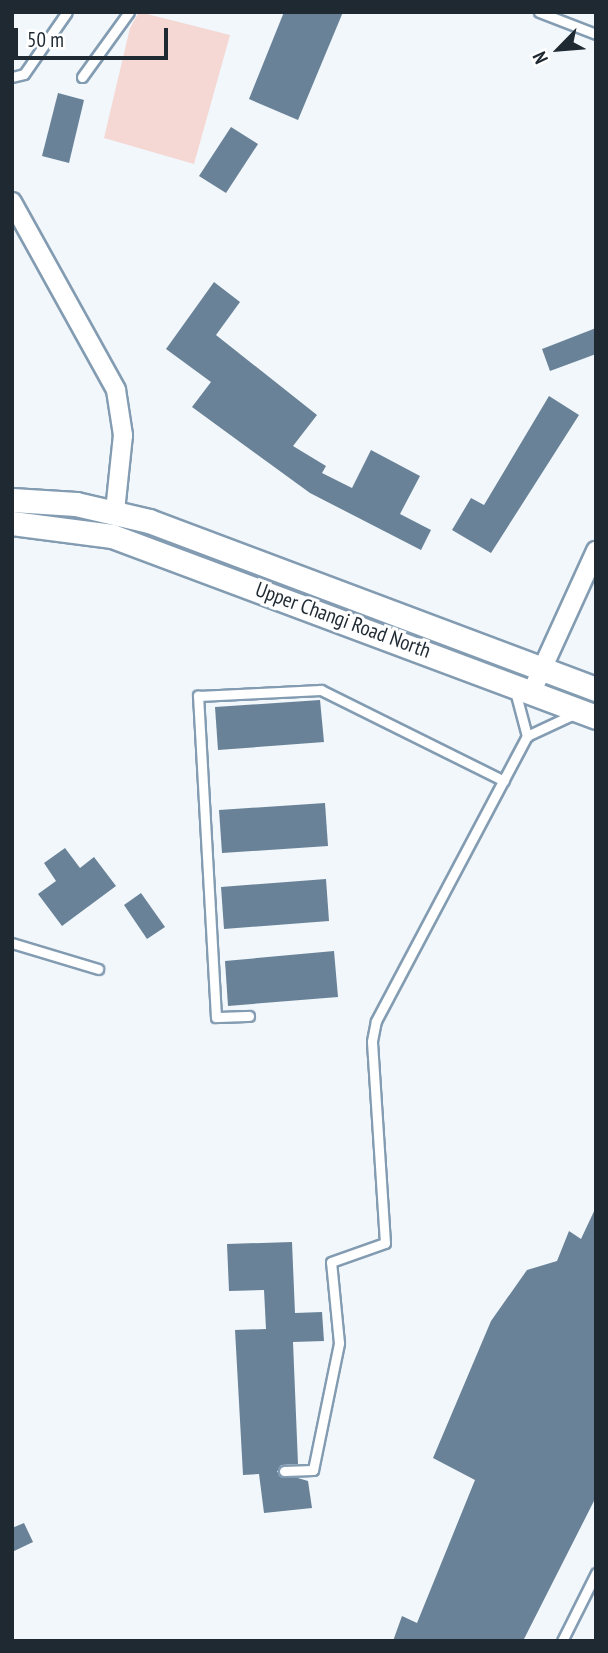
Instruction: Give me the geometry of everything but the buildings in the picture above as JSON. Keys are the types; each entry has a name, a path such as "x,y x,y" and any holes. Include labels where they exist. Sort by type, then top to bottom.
{"street":[{"path":"12,202 116,390 123,435 115,511"},
{"name":"Upper Changi Road North","path":"12,500 76,504 115,511 543,665 596,689"},
{"name":"Upper Changi Road North","path":"12,523 112,536 523,685 588,713"},
{"path":"523,685 543,665 596,551"}],"lane":[{"path":"12,77 24,74 67,12"},
{"path":"82,77 129,12"},
{"path":"539,12 596,34"},
{"path":"112,536 115,511"},
{"path":"284,1471 313,1470 339,1343 331,1262 385,1243 372,1041 376,1021 527,736 523,685"},
{"path":"249,1016 216,1017 198,696 321,690 505,781"},
{"path":"527,736 588,713"},
{"path":"12,943 98,969"},
{"path":"562,1641 596,1573"}],"shaded area":[{"path":"139,12 230,35 194,164 104,138 130,28"}]}
